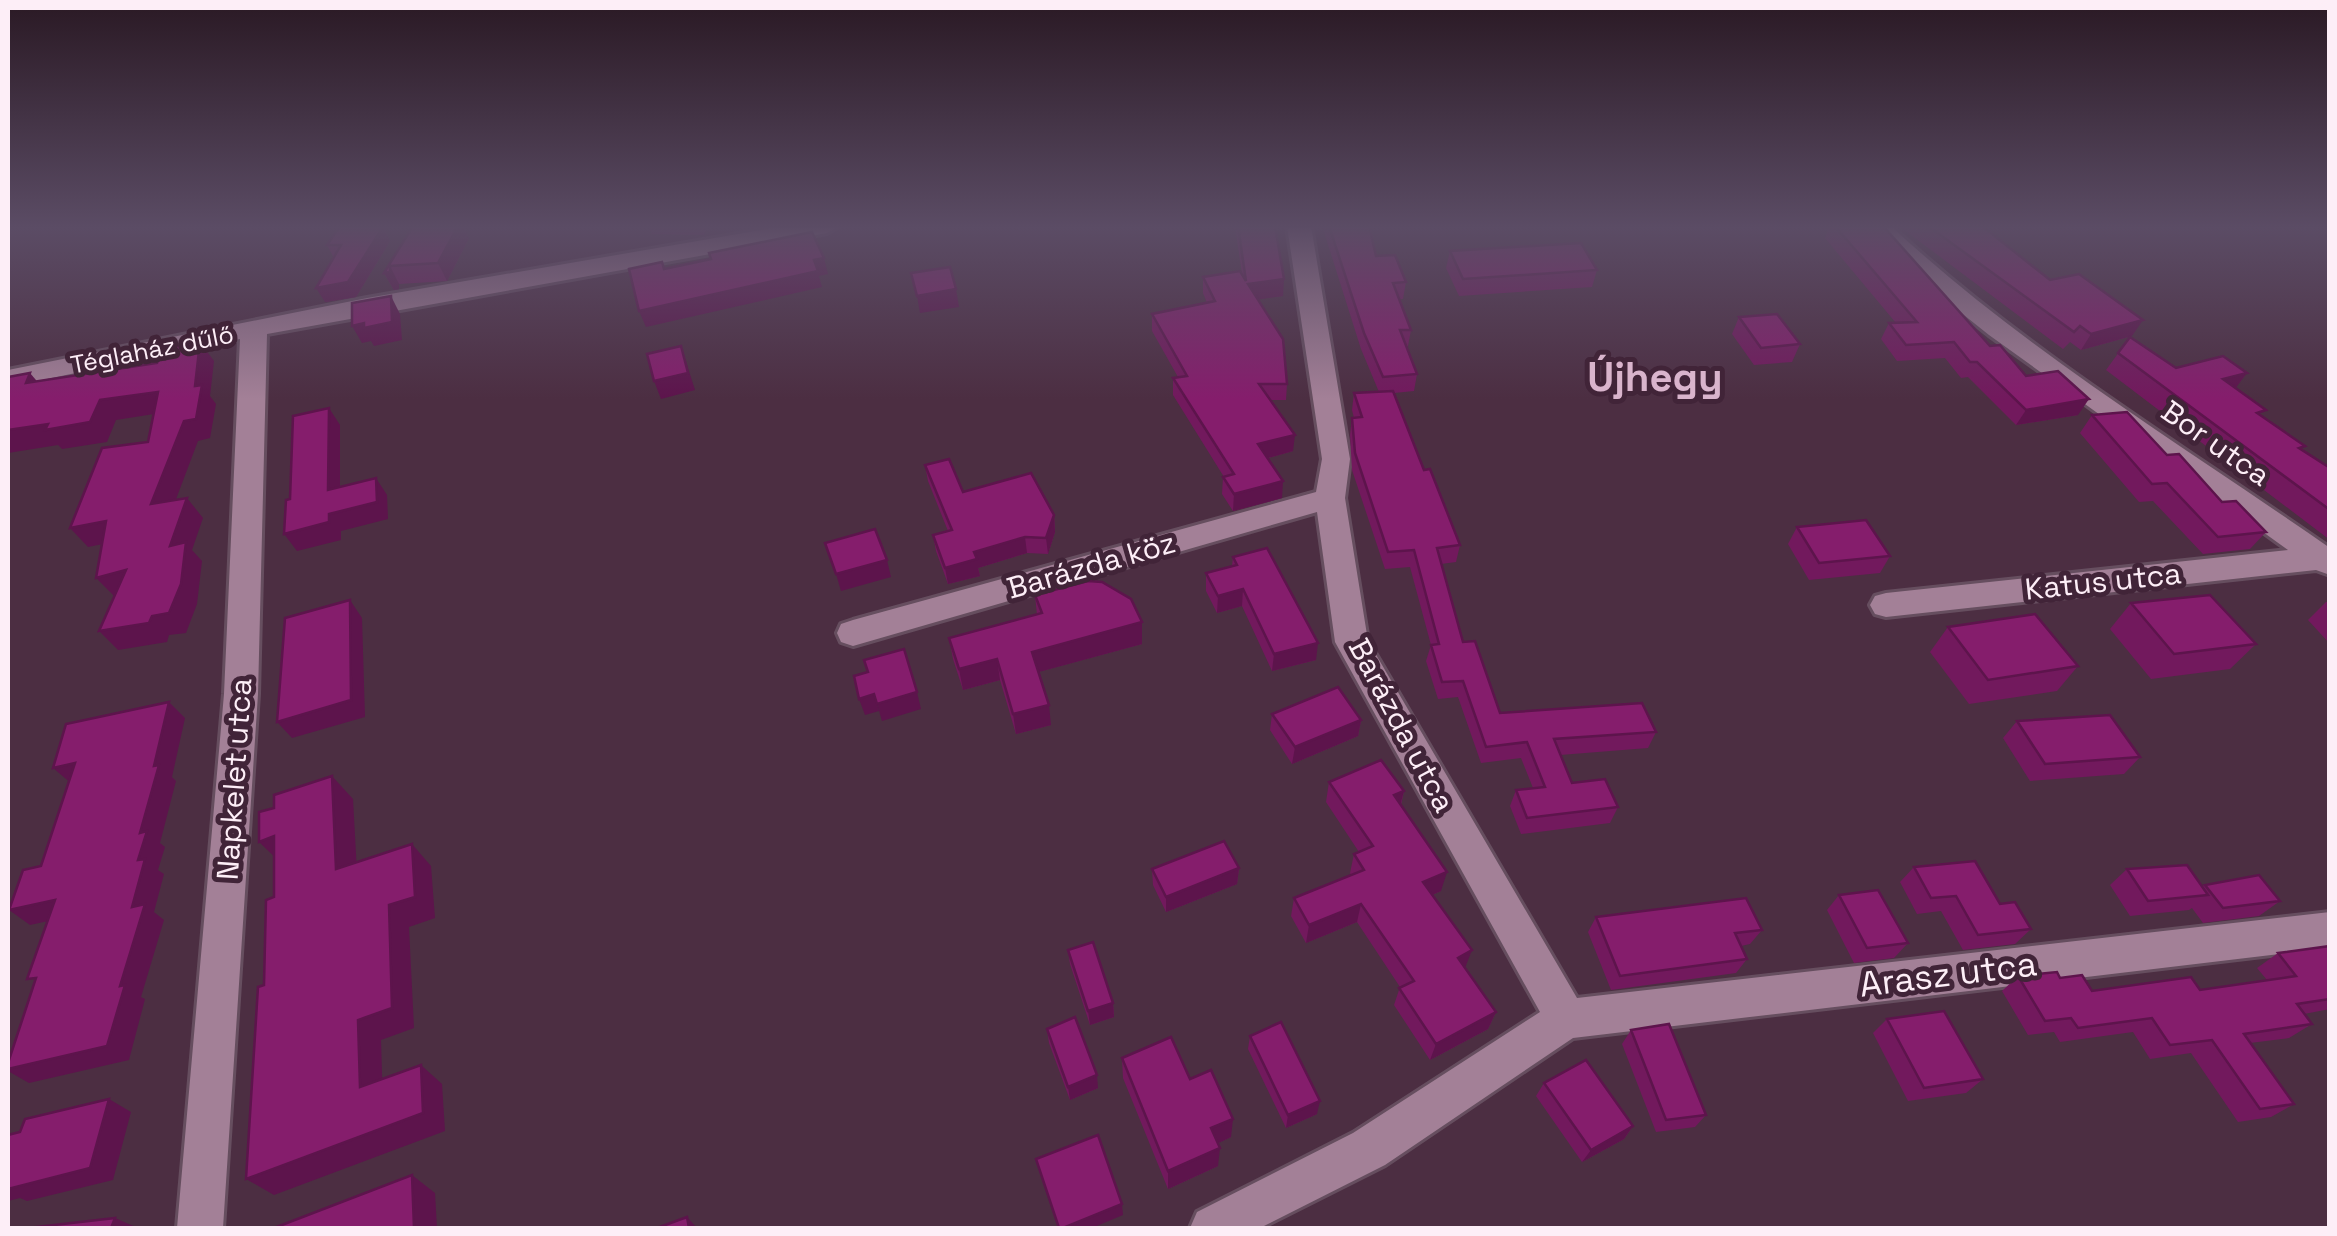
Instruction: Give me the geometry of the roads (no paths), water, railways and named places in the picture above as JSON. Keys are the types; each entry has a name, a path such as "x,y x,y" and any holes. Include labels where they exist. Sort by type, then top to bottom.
{"street":[{"path":"367,306 380,284"},
{"name":"Téglaház dűlő","path":"8,378 495,284"},
{"name":"Barázda utca","path":"1308,284 1336,460 1330,498 1352,642 1566,1018"},
{"name":"Bor utca","path":"1939,284 2325,561"},
{"name":"Napkelet utca","path":"200,1228 241,694 254,329"},
{"name":"Barázda köz","path":"853,633 1330,498"},
{"name":"Katus utca","path":"1886,605 2325,561"},
{"name":"Arasz utca","path":"1566,1018 2330,930"},
{"path":"1213,1228 1369,1149 1566,1018"}],"district":[{"name":"Újhegy","path":"1655,377"}]}
